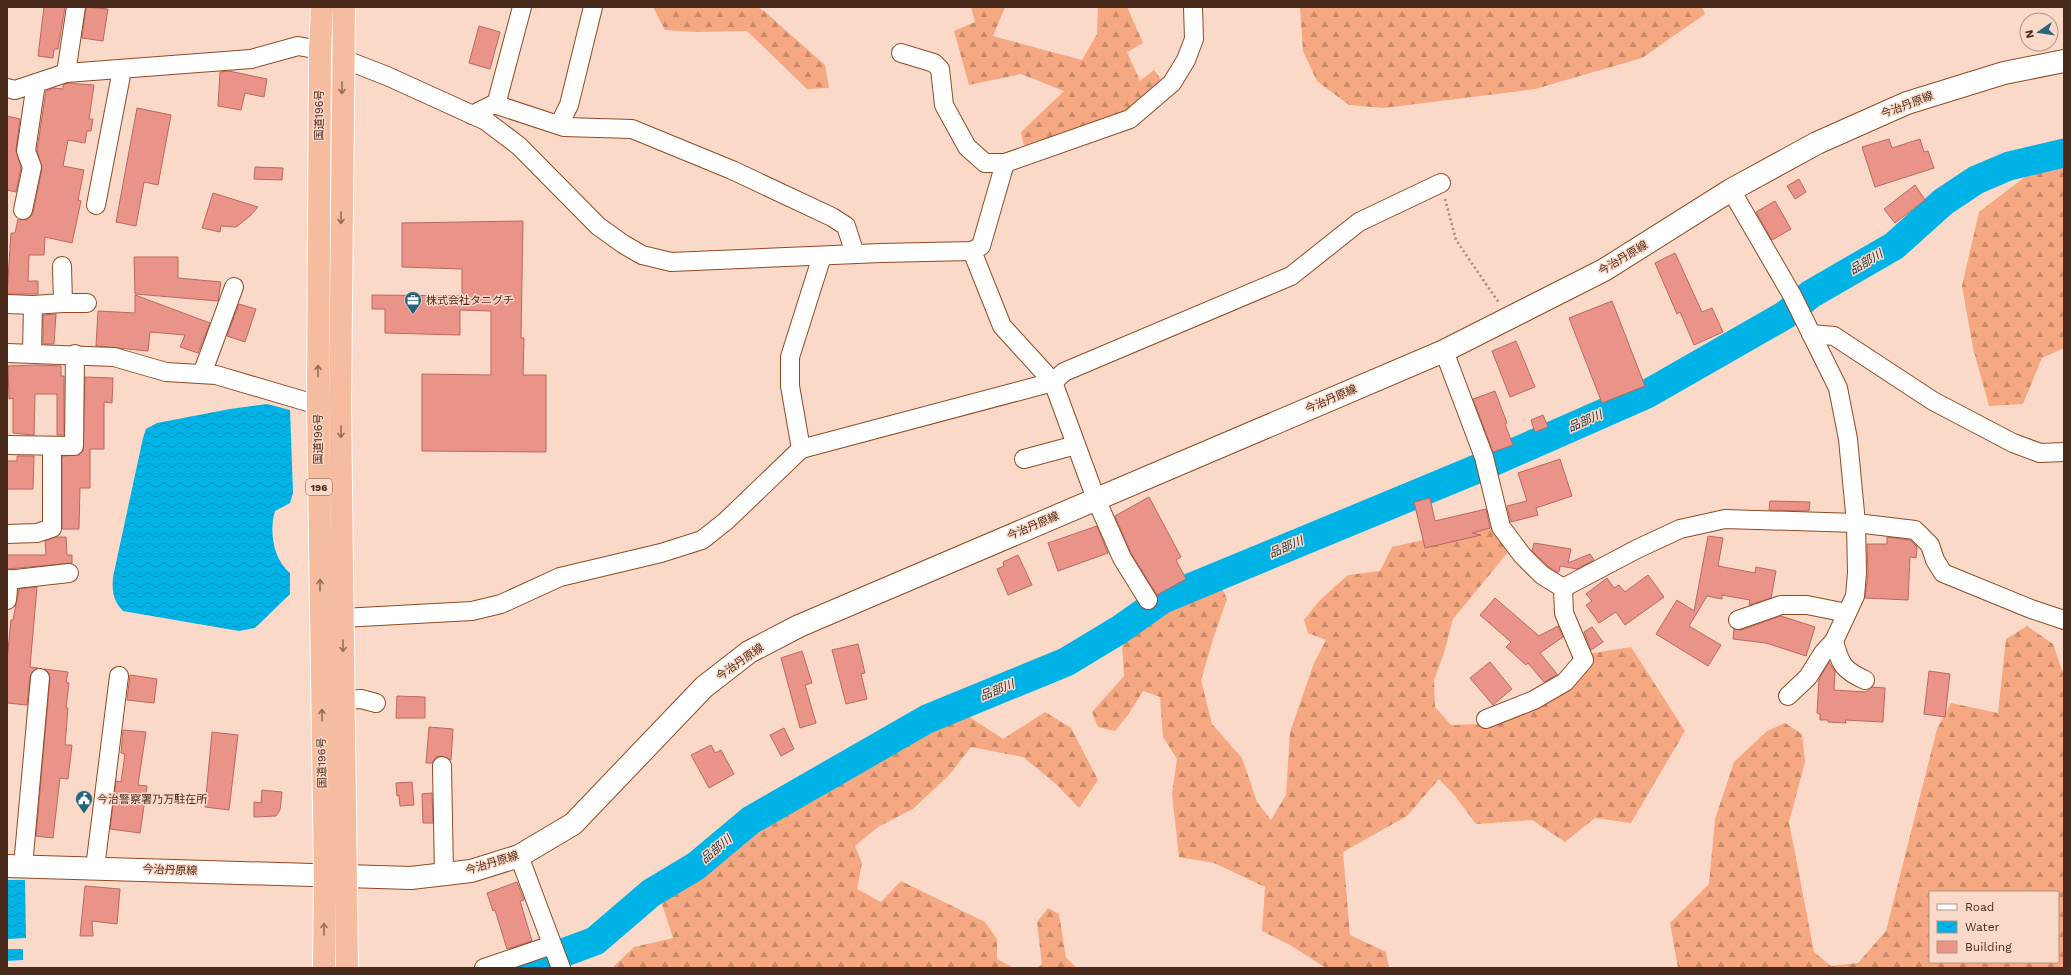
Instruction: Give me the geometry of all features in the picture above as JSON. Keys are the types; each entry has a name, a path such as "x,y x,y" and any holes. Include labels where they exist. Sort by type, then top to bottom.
{"highway":[{"name":"国道196号","path":"322,7 320,50 318,405 325,875 324,968"},
{"name":"国道196号","path":"344,7 342,59 340,405 347,968"}],"main road":[{"name":"今治丹原線","path":"15,866 411,878 471,871 519,856 572,824 704,687 749,652 799,626 1444,351 1604,270 1731,190 1816,143 1907,103 2004,73 2064,61"}],"street":[{"path":"66,73 76,7"},
{"path":"496,104 522,7"},
{"path":"559,125 569,105 593,7"},
{"path":"900,53 934,63 940,69 944,105 967,147 985,162 1005,163 1130,119 1172,84 1186,60 1194,39 1193,7"},
{"path":"7,88 16,90 66,73 122,70 251,59 298,46 320,50 387,76 486,121 519,146 598,226 623,244 642,255 671,262 855,254 972,251 981,246 1005,163"},
{"path":"96,205 122,70"},
{"path":"23,210 32,167 26,151 36,83"},
{"path":"472,115 496,104 559,125 632,129 732,170 846,226 855,254"},
{"path":"342,618 472,610 501,604 560,576 661,553 702,540 726,521 801,449 1053,382 1064,372 1291,276 1359,222 1441,183"},
{"path":"1731,190 1792,295 1838,388 1848,439 1856,523 1857,573 1855,596 1834,641 1823,653 1808,677 1788,696"},
{"path":"972,251 1002,326 1053,382 1096,499 1122,558 1148,600"},
{"path":"801,449 790,386 790,357 822,256"},
{"path":"62,266 62,303"},
{"path":"202,374 234,286"},
{"path":"7,304 33,305 87,303"},
{"path":"32,353 33,305"},
{"path":"1811,334 1834,336 1934,401 2013,443 2040,453 2064,452"},
{"path":"1444,351 1484,457 1501,527 1522,555 1542,575 1563,588"},
{"path":"7,353 75,354 114,357 166,372 216,375 318,405 340,405"},
{"path":"7,445 74,446 75,354"},
{"path":"1024,458 1076,445"},
{"path":"7,534 37,532 52,528 52,446"},
{"path":"1563,588 1637,549 1680,529 1724,519 1856,523 1915,530 1930,545 1935,560 1943,573 2031,609 2064,620"},
{"path":"7,600 8,579 70,573"},
{"path":"1486,719 1534,700 1565,682 1584,660 1564,613 1563,588"},
{"path":"1738,620 1781,605 1807,606 1847,613"},
{"path":"1834,641 1838,657 1848,672 1865,680"},
{"path":"95,868 119,676"},
{"path":"15,866 40,678"},
{"path":"344,700 361,699 376,703"},
{"path":"442,766 444,874"},
{"path":"519,856 561,968"},
{"path":"484,968 552,945"}],"path":[{"path":"1441,183 1456,240 1510,318"}],"green space":[{"path":"653,7 757,7 764,11 825,65 829,88 807,89 747,31 696,32 665,30"},
{"path":"971,7 1005,7 993,36 1082,60 1097,34 1098,7 1127,7 1143,43 1127,52 1140,81 1154,70 1162,81 1126,112 1024,146 1021,132 1064,91 1021,74 969,85 954,31 975,22"},
{"path":"1300,7 1702,7 1705,14 1642,58 1535,89 1384,108 1349,105 1317,81 1303,51"},
{"path":"2064,165 2064,348 2042,358 2023,404 1989,406 1973,348 1962,286 1979,212 2026,176"},
{"path":"1477,514 1493,528 1509,551 1453,619 1444,653 1434,680 1435,707 1451,725 1478,724 1532,711 1574,656 1631,647 1685,731 1631,823 1595,818 1565,842 1532,820 1476,824 1455,796 1439,779 1407,816 1343,852 1350,935 1386,952 1389,968 1326,968 1290,945 1262,931 1265,887 1214,863 1179,857 1172,794 1177,759 1163,737 1160,697 1143,691 1128,715 1115,731 1098,727 1092,712 1124,676 1122,643 1166,605 1219,582 1227,599 1201,680 1212,724 1242,758 1257,802 1271,820 1286,795 1290,732 1314,663 1326,640 1308,633 1304,620 1320,600 1348,575 1380,571 1392,547 1450,534"},
{"path":"2027,626 2053,644 2064,676 2064,968 1678,968 1670,923 1709,884 1715,819 1734,762 1767,731 1785,723 1802,734 1805,762 1789,822 1814,952 1831,966 1858,963 1886,931 1937,729 1951,703 1998,713 2006,639"},
{"path":"1045,712 1071,728 1098,780 1079,808 1056,784 1023,757 971,747 950,774 913,809 878,827 855,846 862,863 857,889 881,902 901,881 985,922 997,939 997,959 1014,968 612,968 634,947 673,938 662,904 740,837 929,729 965,714 1003,739"},
{"path":"1048,908 1059,914 1066,958 1077,968 1036,968 1042,965 1037,922"}],"water":[{"path":"267,404 290,410 293,493 290,503 275,511 272,527 276,553 284,567 290,573 290,594 255,628 239,631 123,611 114,596 113,577 146,429 157,423 230,409"},
{"path":"7,880 25,880 26,938 7,939"},
{"path":"7,949 23,949 23,960 7,961"}],"building":[{"path":"44,7 65,7 58,49 54,49 53,58 38,56"},
{"path":"86,7 108,9 103,41 82,38"},
{"path":"479,26 500,32 490,69 469,63"},
{"path":"229,71 267,79 264,97 245,93 241,110 218,106 220,72"},
{"path":"68,83 94,85 89,119 93,119 91,131 87,131 85,143 68,140 63,166 84,170 78,200 81,201 72,243 45,237 44,255 29,255 28,281 38,281 38,294 7,294 11,233 15,233 18,219 27,220 33,213 42,169 37,150 46,91 54,88 63,89 63,85"},
{"path":"137,108 171,115 158,185 144,182 136,226 116,222"},
{"path":"7,116 20,119 16,150 21,168 16,192 7,190"},
{"path":"1889,139 1892,148 1920,139 1924,152 1928,151 1934,168 1875,187 1862,147"},
{"path":"255,167 283,168 282,180 254,179"},
{"path":"1799,179 1806,192 1795,199 1787,186"},
{"path":"1915,185 1925,200 1895,223 1884,209"},
{"path":"213,193 258,207 250,216 236,227 221,226 220,232 202,228"},
{"path":"1775,201 1791,229 1772,240 1756,212"},
{"path":"523,221 521,338 524,338 523,375 546,375 546,452 422,451 422,374 491,375 491,311 460,310 460,335 385,333 385,309 372,309 372,295 462,296 462,269 402,267 402,223"},
{"path":"1675,253 1702,312 1712,308 1723,332 1694,345 1680,312 1677,314 1655,263"},
{"path":"134,257 178,257 178,278 221,282 218,301 135,294"},
{"path":"135,295 210,323 198,353 180,347 185,335 150,332 148,351 96,346 98,311 135,313"},
{"path":"1612,301 1645,386 1602,403 1569,318"},
{"path":"239,304 256,309 245,342 227,336"},
{"path":"56,314 54,344 43,344 43,315"},
{"path":"1516,341 1535,387 1510,397 1492,351"},
{"path":"8,366 61,366 61,376 64,376 64,435 57,435 57,394 35,394 34,435 13,433 13,398 9,399"},
{"path":"85,377 113,378 112,403 104,402 104,449 90,449 90,488 80,488 79,529 62,529 62,456 79,455 83,451"},
{"path":"1495,391 1507,423 1505,424 1513,445 1493,452 1473,399"},
{"path":"1543,415 1548,427 1535,432 1531,420"},
{"path":"17,456 34,456 33,489 7,489 7,461 17,461"},
{"path":"1560,459 1572,496 1536,508 1538,515 1511,522 1507,506 1527,501 1518,473"},
{"path":"1149,497 1181,557 1176,560 1186,579 1157,595 1131,553 1115,516"},
{"path":"1430,498 1435,521 1486,509 1490,528 1472,533 1481,535 1425,548 1414,502"},
{"path":"1770,501 1810,502 1809,511 1769,510"},
{"path":"1097,526 1108,553 1058,571 1048,543"},
{"path":"1708,536 1723,538 1718,566 1755,573 1756,567 1776,571 1771,598 1749,605 1750,600 1722,595 1722,599 1707,596 1689,626 1721,645 1708,666 1656,634 1677,600 1694,611"},
{"path":"56,537 66,537 67,555 72,555 72,563 7,569 7,555 46,555 45,541"},
{"path":"1887,537 1910,540 1917,547 1916,558 1910,557 1908,600 1865,598 1868,573 1867,544 1887,544"},
{"path":"1534,543 1571,549 1568,563 1590,554 1594,560 1577,569 1560,566 1559,572 1557,572 1549,567 1532,551"},
{"path":"1018,555 1032,585 1008,595 997,569 1004,566 1003,562"},
{"path":"1648,575 1664,597 1625,625 1616,612 1599,623 1586,605 1592,601 1586,594 1607,578 1614,588 1619,585 1625,592"},
{"path":"37,587 30,667 38,668 32,672 30,677 27,705 7,703 7,660 11,620 13,620 19,589"},
{"path":"1495,598 1539,636 1558,626 1563,637 1540,653 1557,674 1555,676 1544,682 1528,663 1526,665 1506,647 1511,642 1480,615"},
{"path":"1781,616 1815,627 1806,656 1766,643 1733,639 1734,629 1741,630"},
{"path":"1592,627 1603,642 1591,650 1584,632"},
{"path":"858,644 865,673 861,674 867,699 846,704 832,650"},
{"path":"802,651 812,683 805,685 816,723 800,728 781,658"},
{"path":"1490,662 1512,689 1493,705 1470,678"},
{"path":"1829,662 1835,672 1834,690 1866,692 1872,687 1885,688 1883,722 1845,720 1846,723 1820,720 1820,714 1817,713 1819,679"},
{"path":"44,669 68,672 66,682 69,683 66,708 68,708 65,745 72,745 68,779 60,778 53,838 36,836 50,679 49,673"},
{"path":"1929,671 1950,674 1945,717 1924,714"},
{"path":"130,675 157,679 154,703 127,700"},
{"path":"397,696 425,697 425,718 396,718"},
{"path":"429,727 453,729 451,760 441,756 436,757 432,763 426,763"},
{"path":"784,728 794,749 781,756 770,735"},
{"path":"123,730 146,732 138,785 147,786 140,833 110,829 116,781 121,782 125,754 121,753"},
{"path":"212,732 238,735 229,810 205,807"},
{"path":"711,745 715,753 721,750 734,774 709,788 691,755"},
{"path":"412,782 414,805 400,806 399,795 397,796 396,783"},
{"path":"262,790 282,792 280,810 276,816 254,817 254,802 261,803"},
{"path":"432,793 433,823 423,823 422,794"},
{"path":"517,882 524,900 520,901 532,941 507,949 495,910 493,911 487,893"},
{"path":"85,886 120,889 117,924 92,921 93,936 80,936"}],"waterway":[{"name":"品部川","path":"522,968 595,941 651,893 696,866 751,820 927,719 1066,662 1119,630 1163,599 1472,471 1647,394 1785,315 1811,294 1894,246 1943,202 1976,180 2009,166 2064,153"}],"place":[{"name":"株式会社タニグチ","path":"413,315"},
{"name":"今治警察署乃万駐在所","path":"84,814"}]}
